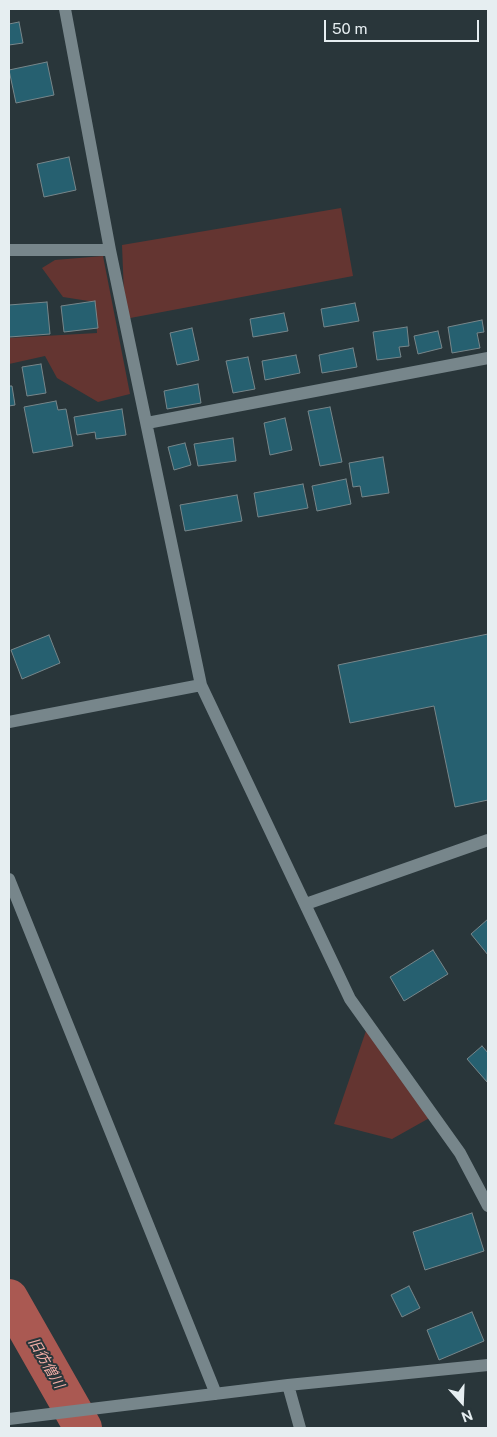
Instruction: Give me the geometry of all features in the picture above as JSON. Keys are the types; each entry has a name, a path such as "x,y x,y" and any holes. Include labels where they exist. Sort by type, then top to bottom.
{"street":[{"path":"65,9 110,250 201,685 350,999 460,1153 488,1206"},
{"path":"9,250 110,250"},
{"path":"147,423 488,358"},
{"path":"9,722 201,685"},
{"path":"306,904 488,840"},
{"path":"9,879 216,1394"},
{"path":"9,1419 34,1422 288,1385 488,1366"},
{"path":"288,1385 300,1428"}],"shaded area":[{"path":"341,208 353,276 125,319 122,245"},
{"path":"103,256 130,394 98,402 57,378 45,356 9,364 9,338 97,333 95,302 63,297 42,268 55,260"},
{"path":"368,1025 433,1116 392,1139 334,1124"}],"building":[{"path":"19,22 23,43 9,45 9,24"},
{"path":"47,62 54,95 16,103 9,70"},
{"path":"69,157 76,190 44,197 37,164"},
{"path":"95,301 98,328 64,332 61,306"},
{"path":"47,302 50,334 9,337 9,305"},
{"path":"355,303 359,321 324,327 321,309"},
{"path":"284,313 288,331 253,337 250,319"},
{"path":"482,320 484,332 477,333 480,348 452,353 448,327"},
{"path":"407,327 409,346 399,347 401,357 377,360 373,332"},
{"path":"192,328 199,360 177,365 170,333"},
{"path":"438,331 442,348 418,354 414,336"},
{"path":"353,348 357,367 322,373 319,355"},
{"path":"296,355 300,373 265,380 262,361"},
{"path":"248,357 255,389 233,393 226,361"},
{"path":"41,364 46,393 27,396 22,367"},
{"path":"198,384 201,403 167,409 164,391"},
{"path":"9,386 12,386 15,405 9,406"},
{"path":"56,401 58,410 66,409 73,446 33,453 24,407"},
{"path":"330,407 342,462 320,466 308,411"},
{"path":"122,409 126,435 96,439 95,432 77,435 74,417"},
{"path":"285,418 292,450 270,455 264,423"},
{"path":"233,438 236,461 198,466 194,444"},
{"path":"185,443 191,465 174,470 168,447"},
{"path":"383,457 389,493 362,497 360,486 353,487 349,463"},
{"path":"346,479 351,504 317,511 312,486"},
{"path":"303,484 308,508 258,517 254,493"},
{"path":"237,495 242,521 185,531 180,505"},
{"path":"488,634 488,800 455,807 434,706 350,723 338,665"},
{"path":"49,635 60,663 22,679 11,650"},
{"path":"488,919 488,955 471,934"},
{"path":"433,950 448,974 404,1001 390,977"},
{"path":"482,1046 488,1053 487,1082 467,1059"},
{"path":"472,1213 484,1251 425,1270 413,1232"},
{"path":"409,1286 420,1308 402,1317 391,1295"},
{"path":"472,1312 484,1341 439,1360 427,1330"}],"waterway":[{"name":"旧彷僧川","path":"9,1298 83,1428"}]}
